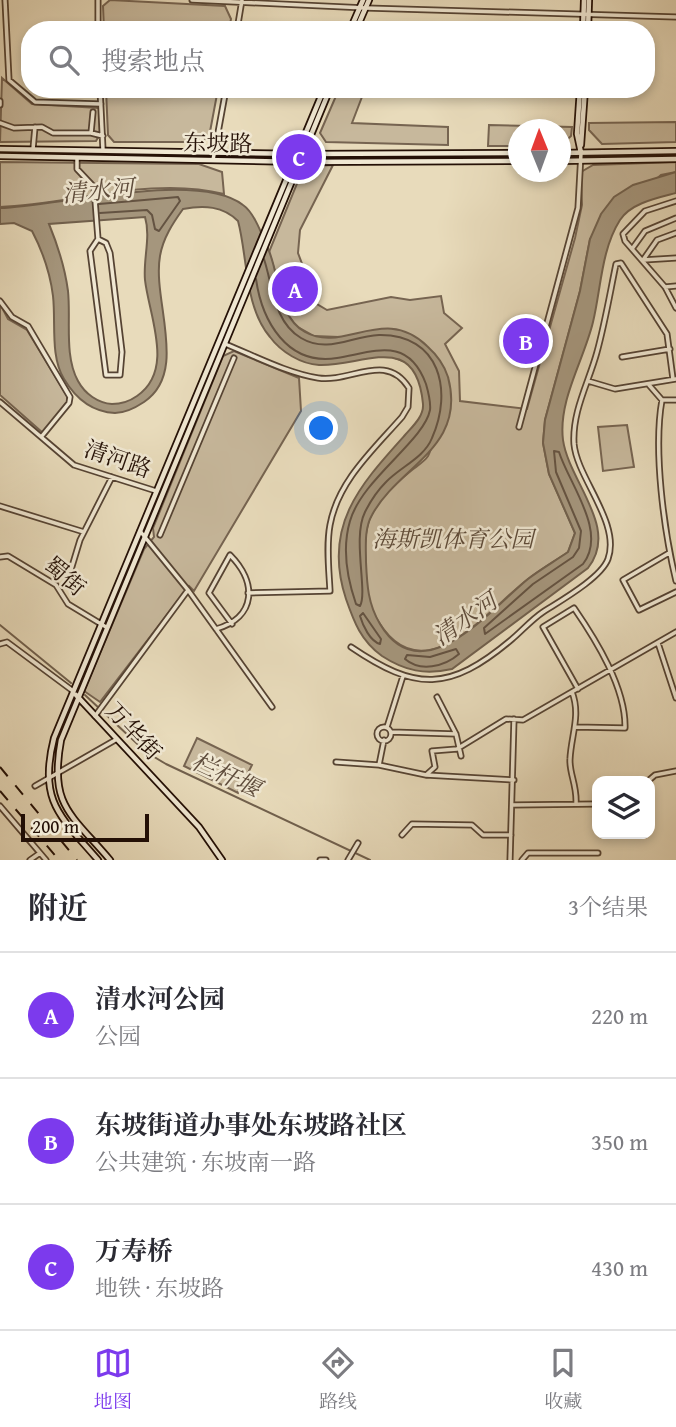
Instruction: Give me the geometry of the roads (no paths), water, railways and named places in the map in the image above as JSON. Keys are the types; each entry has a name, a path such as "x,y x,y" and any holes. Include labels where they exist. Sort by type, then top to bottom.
{"street":[{"path":"5,0 6,74 21,90"},
{"path":"98,21 99,0"},
{"path":"192,0 586,16 676,17"},
{"path":"354,21 363,0"},
{"path":"360,21 369,0"},
{"path":"586,21 587,0"},
{"path":"239,21 242,1"},
{"path":"30,98 35,102 101,104"},
{"path":"101,98 103,150"},
{"path":"213,160 224,98"},
{"path":"98,860 55,810 48,789 49,757 54,738 222,343 248,289 297,153 320,98"},
{"path":"159,492 166,481 222,343 244,282 301,162 326,98"},
{"path":"519,427 578,208 582,98"},
{"path":"91,133 93,112"},
{"path":"0,123 14,128 43,127 53,133 91,133 103,136"},
{"path":"33,149 35,127"},
{"name":"东坡路","path":"0,149 304,154 508,153"},
{"path":"571,153 676,152"},
{"name":"东坡路","path":"0,156 294,162 508,161"},
{"path":"77,158 77,169 94,191 98,239 90,251 101,355 106,375 120,376 122,352 110,253 106,243 98,239"},
{"path":"571,161 676,159"},
{"path":"676,201 645,211 623,234 632,249 665,287 676,308"},
{"path":"632,249 645,231 676,218"},
{"path":"676,233 657,240 643,260 676,258"},
{"path":"351,647 380,667 402,676 435,680 461,674 502,647 538,615 602,569 610,549 606,524 574,444 576,410 589,381 616,264 621,263 667,334 675,379 615,389 589,381"},
{"path":"665,287 676,286"},
{"path":"0,301 12,317 28,326 70,397 69,403 41,436"},
{"path":"222,343 320,379 385,369 396,373 409,388 408,407 402,417 355,470 335,505 329,526 330,591 248,593"},
{"path":"622,357 670,349"},
{"path":"160,535 234,358"},
{"path":"649,385 662,400 676,400"},
{"path":"662,400 658,421 663,505 669,553 676,581"},
{"name":"清河路","path":"0,402 74,465 159,492"},
{"path":"69,573 84,532 112,477"},
{"path":"166,481 180,486"},
{"path":"0,506 84,532"},
{"path":"143,532 272,707"},
{"path":"669,553 623,580 639,610 676,592"},
{"path":"216,629 232,624 245,612 248,593 245,570 230,555 209,593 232,624"},
{"name":"蜀街","path":"0,557 8,556 56,585 68,604 103,625"},
{"path":"95,716 188,590"},
{"path":"575,727 625,728 625,718 610,670 597,642 574,608 543,627 578,689"},
{"path":"426,775 435,767 432,751 457,748 506,719 523,720 676,632"},
{"path":"0,645 7,642 75,693"},
{"path":"658,643 676,698"},
{"path":"387,727 402,676"},
{"path":"572,692 576,703 575,727 569,761 577,785 576,803"},
{"path":"75,693 61,740 56,787 62,802 110,860"},
{"name":"万华街","path":"75,693 199,827 222,860"},
{"path":"437,697 456,734 457,748 461,756"},
{"path":"510,860 514,719"},
{"path":"384,740 390,738 391,732 387,727"},
{"path":"384,740 377,733 381,728 387,727"},
{"path":"391,732 456,734"},
{"path":"35,786 117,739"},
{"path":"379,765 384,740"},
{"path":"336,762 379,765 426,775 514,780"},
{"path":"654,776 676,771"},
{"path":"512,805 592,804"},
{"path":"0,806 46,860"},
{"path":"402,835 412,824 472,825 484,835 511,835"},
{"path":"348,860 358,843"},
{"path":"30,860 40,853"},
{"path":"522,860 528,853 598,853"},
{"path":"320,860 326,860"}],"water":[{"path":"676,172 676,193 631,209 620,220 614,232 605,257 593,322 568,395 562,425 567,456 596,521 596,553 588,568 452,669 433,672 399,665 382,656 369,644 352,616 340,573 342,528 350,508 373,471 422,413 423,404 418,381 410,367 398,359 384,357 319,365 298,360 286,352 270,337 255,311 238,221 220,210 206,207 183,209 166,237 160,256 160,294 167,354 164,373 157,389 134,408 115,413 99,410 79,398 60,370 55,350 50,279 43,254 32,231 14,223 0,224 0,208 162,190 194,190 222,195 243,205 255,220 273,262 285,307 296,325 305,332 334,338 380,329 395,329 411,334 431,349 448,377 451,401 448,421 427,454 398,482 372,515 366,538 368,586 376,617 397,644 416,651 436,649 456,639 528,579 568,552 575,533 549,474 543,443 545,420 580,291 590,239 601,214 614,197 633,185","holes":["145,217 145,280 157,342 155,372 148,385 134,398 125,402 107,403 88,394 74,371 69,349 67,282 49,224"]}],"waterway":[{"name":"栏杆堰","path":"0,625 71,683"},
{"name":"栏杆堰","path":"85,695 146,752 166,764 370,860"}],"railway":[{"path":"0,767 77,860"},
{"path":"0,791 59,860"}],"place":[{"name":"万寿桥","path":"299,157"},
{"name":"清水河公园","path":"295,289"},
{"name":"东坡街道办事处东坡路社区","path":"526,341"}],"water label":[{"name":"清水河","path":"98,191"},
{"name":"清水河","path":"465,619"}],"park label":[{"name":"海斯凯体育公园","path":"453,539"}]}
